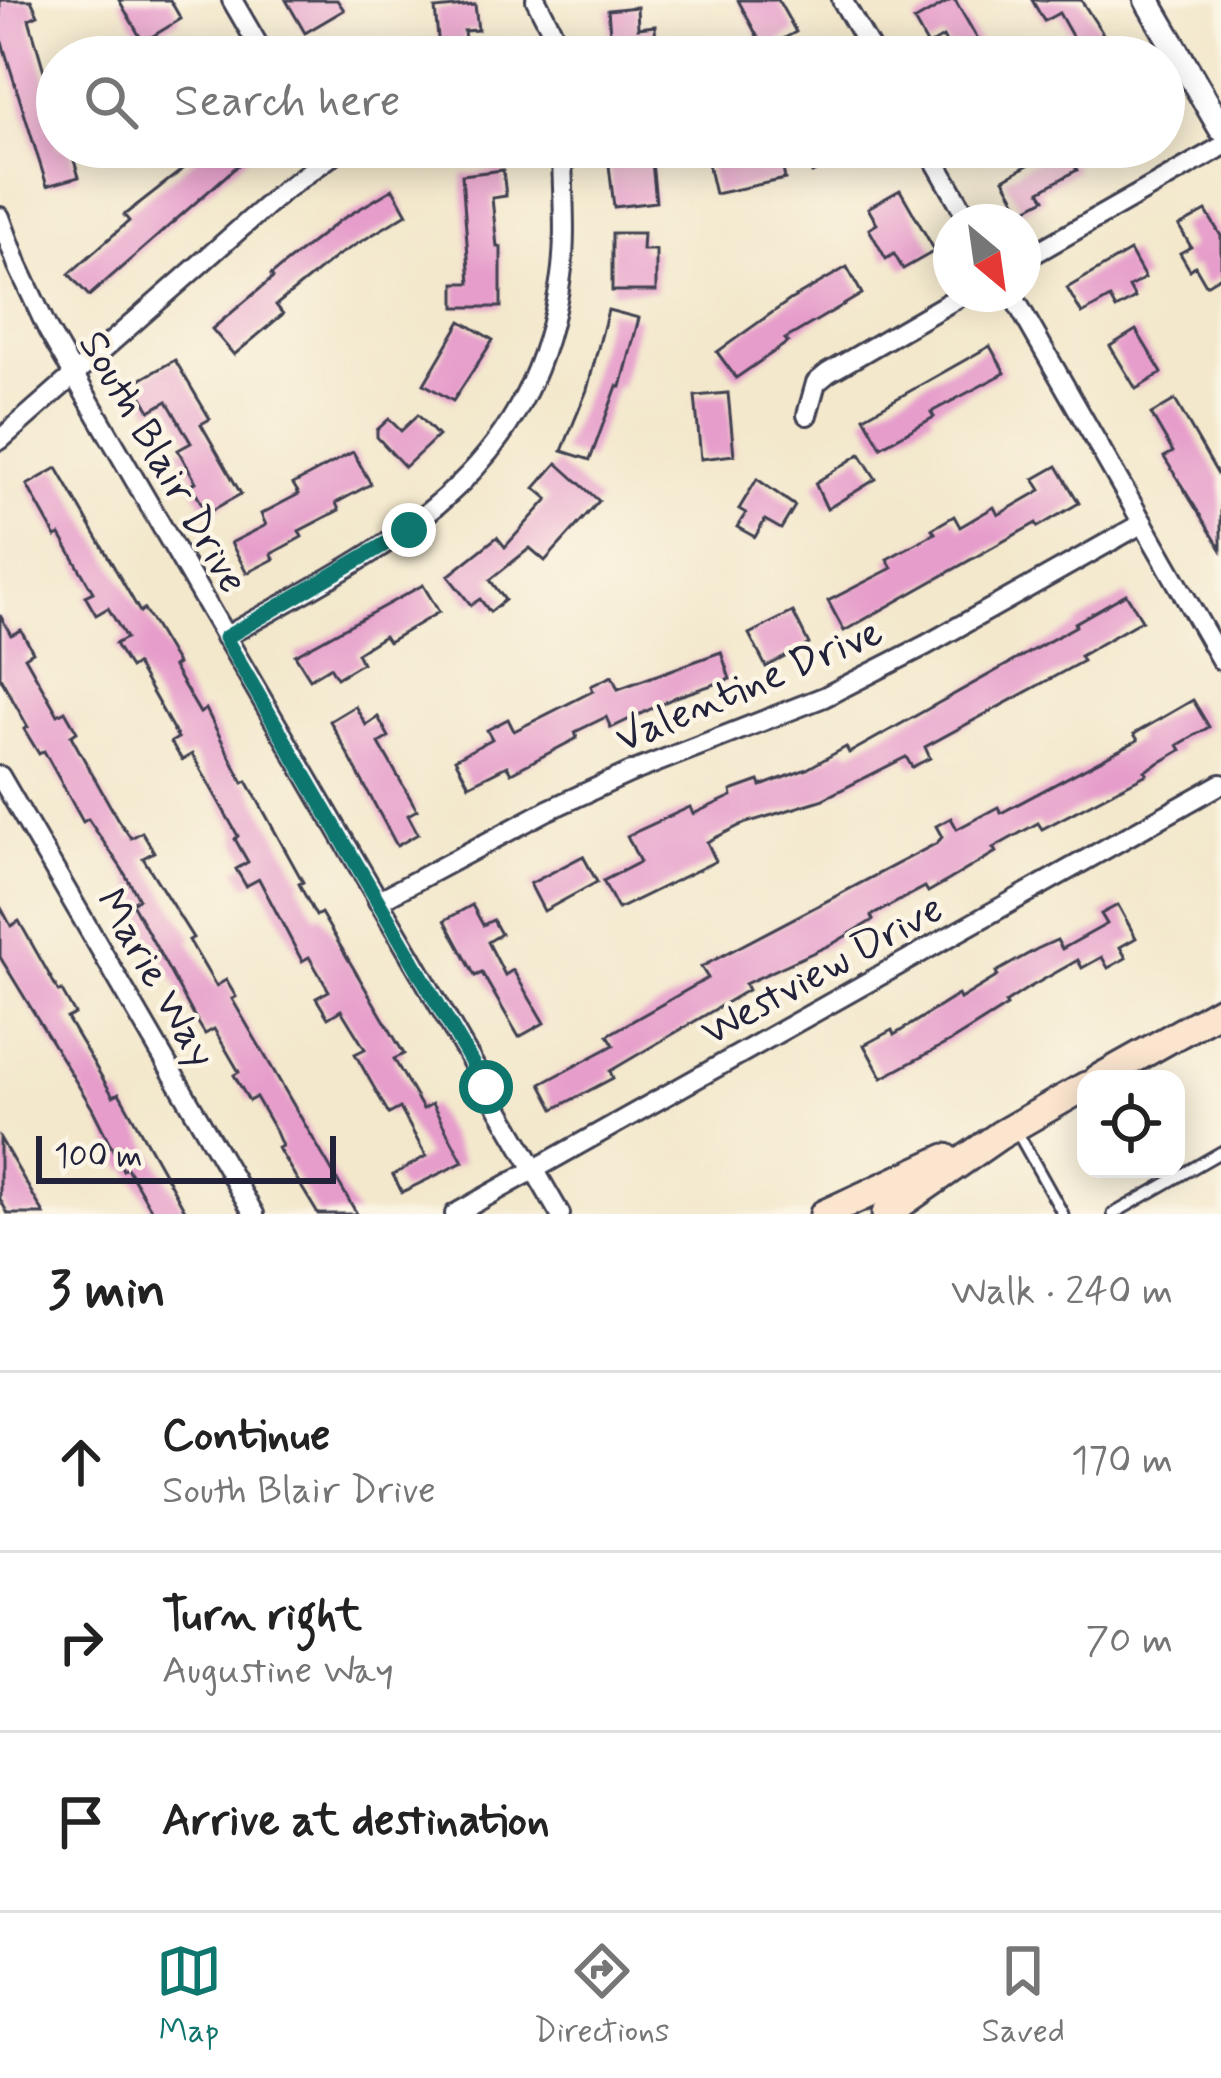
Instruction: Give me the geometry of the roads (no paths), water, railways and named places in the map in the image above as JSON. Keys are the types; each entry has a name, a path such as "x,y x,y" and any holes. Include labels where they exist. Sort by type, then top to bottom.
{"main road":[{"path":"1114,1070 1221,1010"},
{"path":"886,1214 1007,1131 1077,1091"},
{"path":"824,1214 1007,1131"}],"street":[{"path":"232,0 253,36"},
{"path":"536,0 553,36"},
{"path":"842,0 862,36"},
{"path":"1147,0 1168,36"},
{"path":"1185,66 1221,128"},
{"path":"1041,250 1221,148"},
{"path":"0,440 304,168"},
{"path":"225,638 409,530 471,474 508,426 539,365 552,324 561,273 562,168"},
{"path":"939,168 960,204"},
{"name":"South Blair Drive","path":"0,217 18,266 74,375 560,1214"},
{"path":"807,415 817,383 828,373 933,312"},
{"path":"1022,312 1221,660"},
{"name":"Valentine Drive","path":"378,901 548,810 824,697 1143,523"},
{"name":"Marie Way","path":"0,776 254,1214"},
{"name":"Westview Drive","path":"455,1214 1221,784"}],"lane":[{"path":"1007,1131 1063,1214"},
{"path":"1113,1214 1221,1152"}]}
